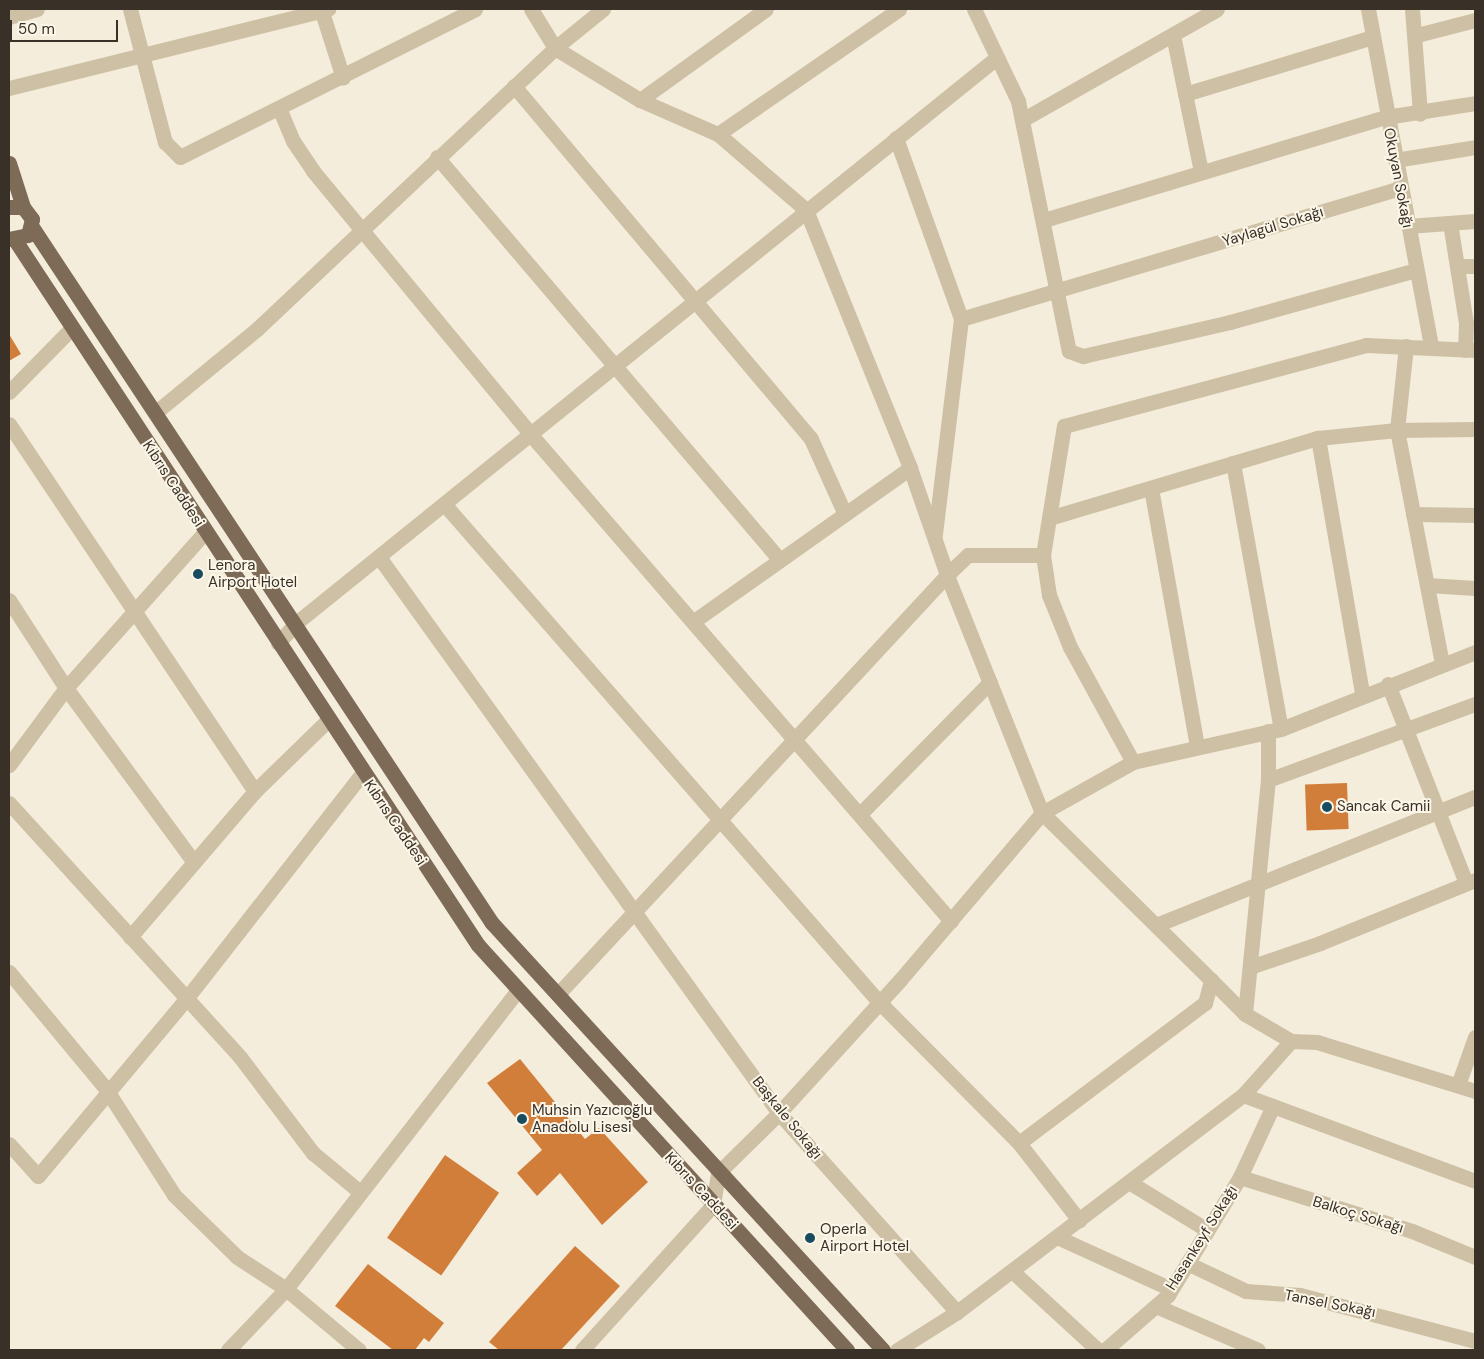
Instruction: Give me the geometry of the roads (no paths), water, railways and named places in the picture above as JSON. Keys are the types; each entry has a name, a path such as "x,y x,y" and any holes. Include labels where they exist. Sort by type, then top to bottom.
{"main road":[{"path":"9,163 16,207 32,227 156,412 481,907 718,1173 883,1350"},
{"path":"12,239 28,235 32,227"},
{"name":"Kıbrıs Caddesi","path":"12,239 457,917 517,991 847,1350"}],"street":[{"path":"9,17 37,9"},
{"path":"130,9 140,53 165,142 180,157 343,78 475,9"},
{"path":"531,9 555,48 640,100 718,134 806,210 910,468 947,575 1042,813 1244,1014 1291,1042 1317,1042 1475,1091"},
{"path":"156,412 257,329 363,230 437,157 555,48 603,9"},
{"path":"640,100 766,9"},
{"path":"718,134 899,9"},
{"path":"974,9 995,59 1018,101 1060,292 1068,351 1084,356 1230,322 1416,270"},
{"path":"1022,120 1217,9"},
{"name":"Okuyan Sokağı","path":"1368,9 1386,117 1432,347"},
{"path":"1412,9 1418,35 1420,114"},
{"path":"9,88 140,53 324,10 343,78"},
{"path":"1418,35 1475,20"},
{"path":"1173,35 1200,172"},
{"path":"1185,94 1373,38"},
{"path":"278,643 296,623 532,436 697,298 995,59"},
{"path":"514,86 697,298 811,439 844,512"},
{"path":"1044,220 1386,117 1420,114 1475,103"},
{"path":"279,108 293,141 313,170 532,436 796,737 951,921"},
{"path":"896,138 961,319 935,539"},
{"path":"1395,160 1475,147"},
{"path":"437,157 779,559"},
{"name":"Yaylagül Sokağı","path":"961,319 1060,292 1400,188"},
{"path":"1408,226 1475,221"},
{"path":"1133,762 1070,648 1049,595 1043,555 1064,426 1366,344 1470,350 1450,223"},
{"path":"1457,266 1475,266"},
{"path":"9,392 72,328"},
{"path":"1406,346 1397,430 1442,664"},
{"path":"9,424 255,791"},
{"path":"1049,518 1318,438 1397,430 1475,429"},
{"path":"1318,438 1362,693"},
{"path":"1232,463 1275,730 1268,780 1259,887 1244,1014"},
{"path":"694,621 844,512 910,468"},
{"path":"1151,488 1197,747"},
{"path":"445,505 718,820 879,1002 1018,1143 1079,1220"},
{"path":"1413,514 1475,516"},
{"path":"9,766 66,688 204,533"},
{"path":"558,994 611,942 634,910 947,575 968,555 1043,555"},
{"name":"Başkale Sokağı","path":"379,557 779,1113 957,1312"},
{"path":"1427,585 1475,588"},
{"path":"9,600 66,688 194,862"},
{"path":"582,1350 713,1205 718,1173 779,1113 879,1002 951,921 1042,813 1133,762 1275,730 1362,693 1475,652"},
{"path":"860,814 990,682"},
{"path":"1250,966 1320,943 1471,881 1388,684"},
{"path":"1268,780 1475,704"},
{"path":"130,937 255,791 328,720"},
{"path":"9,1144 38,1176 106,1089 186,1000 362,774"},
{"path":"1156,925 1259,887 1475,797"},
{"path":"9,803 186,1000 240,1057 313,1153 360,1192"},
{"path":"9,972 106,1089 174,1195 236,1256 286,1289 359,1350"},
{"path":"1018,1143 1205,1003 1211,980"},
{"path":"228,1350 286,1289 517,991"},
{"path":"1458,1085 1475,1037"},
{"path":"897,1350 957,1312 1244,1095 1291,1042"},
{"path":"1244,1095 1475,1181"},
{"name":"Hasankeyf Sokağı","path":"1105,1350 1156,1306 1172,1288 1240,1177 1273,1106"},
{"name":"Balkoç Sokağı","path":"1240,1177 1412,1231 1475,1257"},
{"path":"1129,1182 1207,1230"},
{"path":"1057,1237 1172,1288"},
{"name":"Tansel Sokağı","path":"1187,1263 1246,1291 1300,1295 1475,1341"},
{"path":"1012,1271 1098,1350"},
{"path":"1156,1306 1242,1347 1258,1350"}],"place":[{"name":"Lenora Airport Hotel","path":"198,574"},
{"name":"Sancak Camii","path":"1327,807"},
{"name":"Muhsin Yazıcıoğlu Anadolu Lisesi","path":"522,1119"},
{"name":"Operla Airport Hotel","path":"810,1238"}]}
